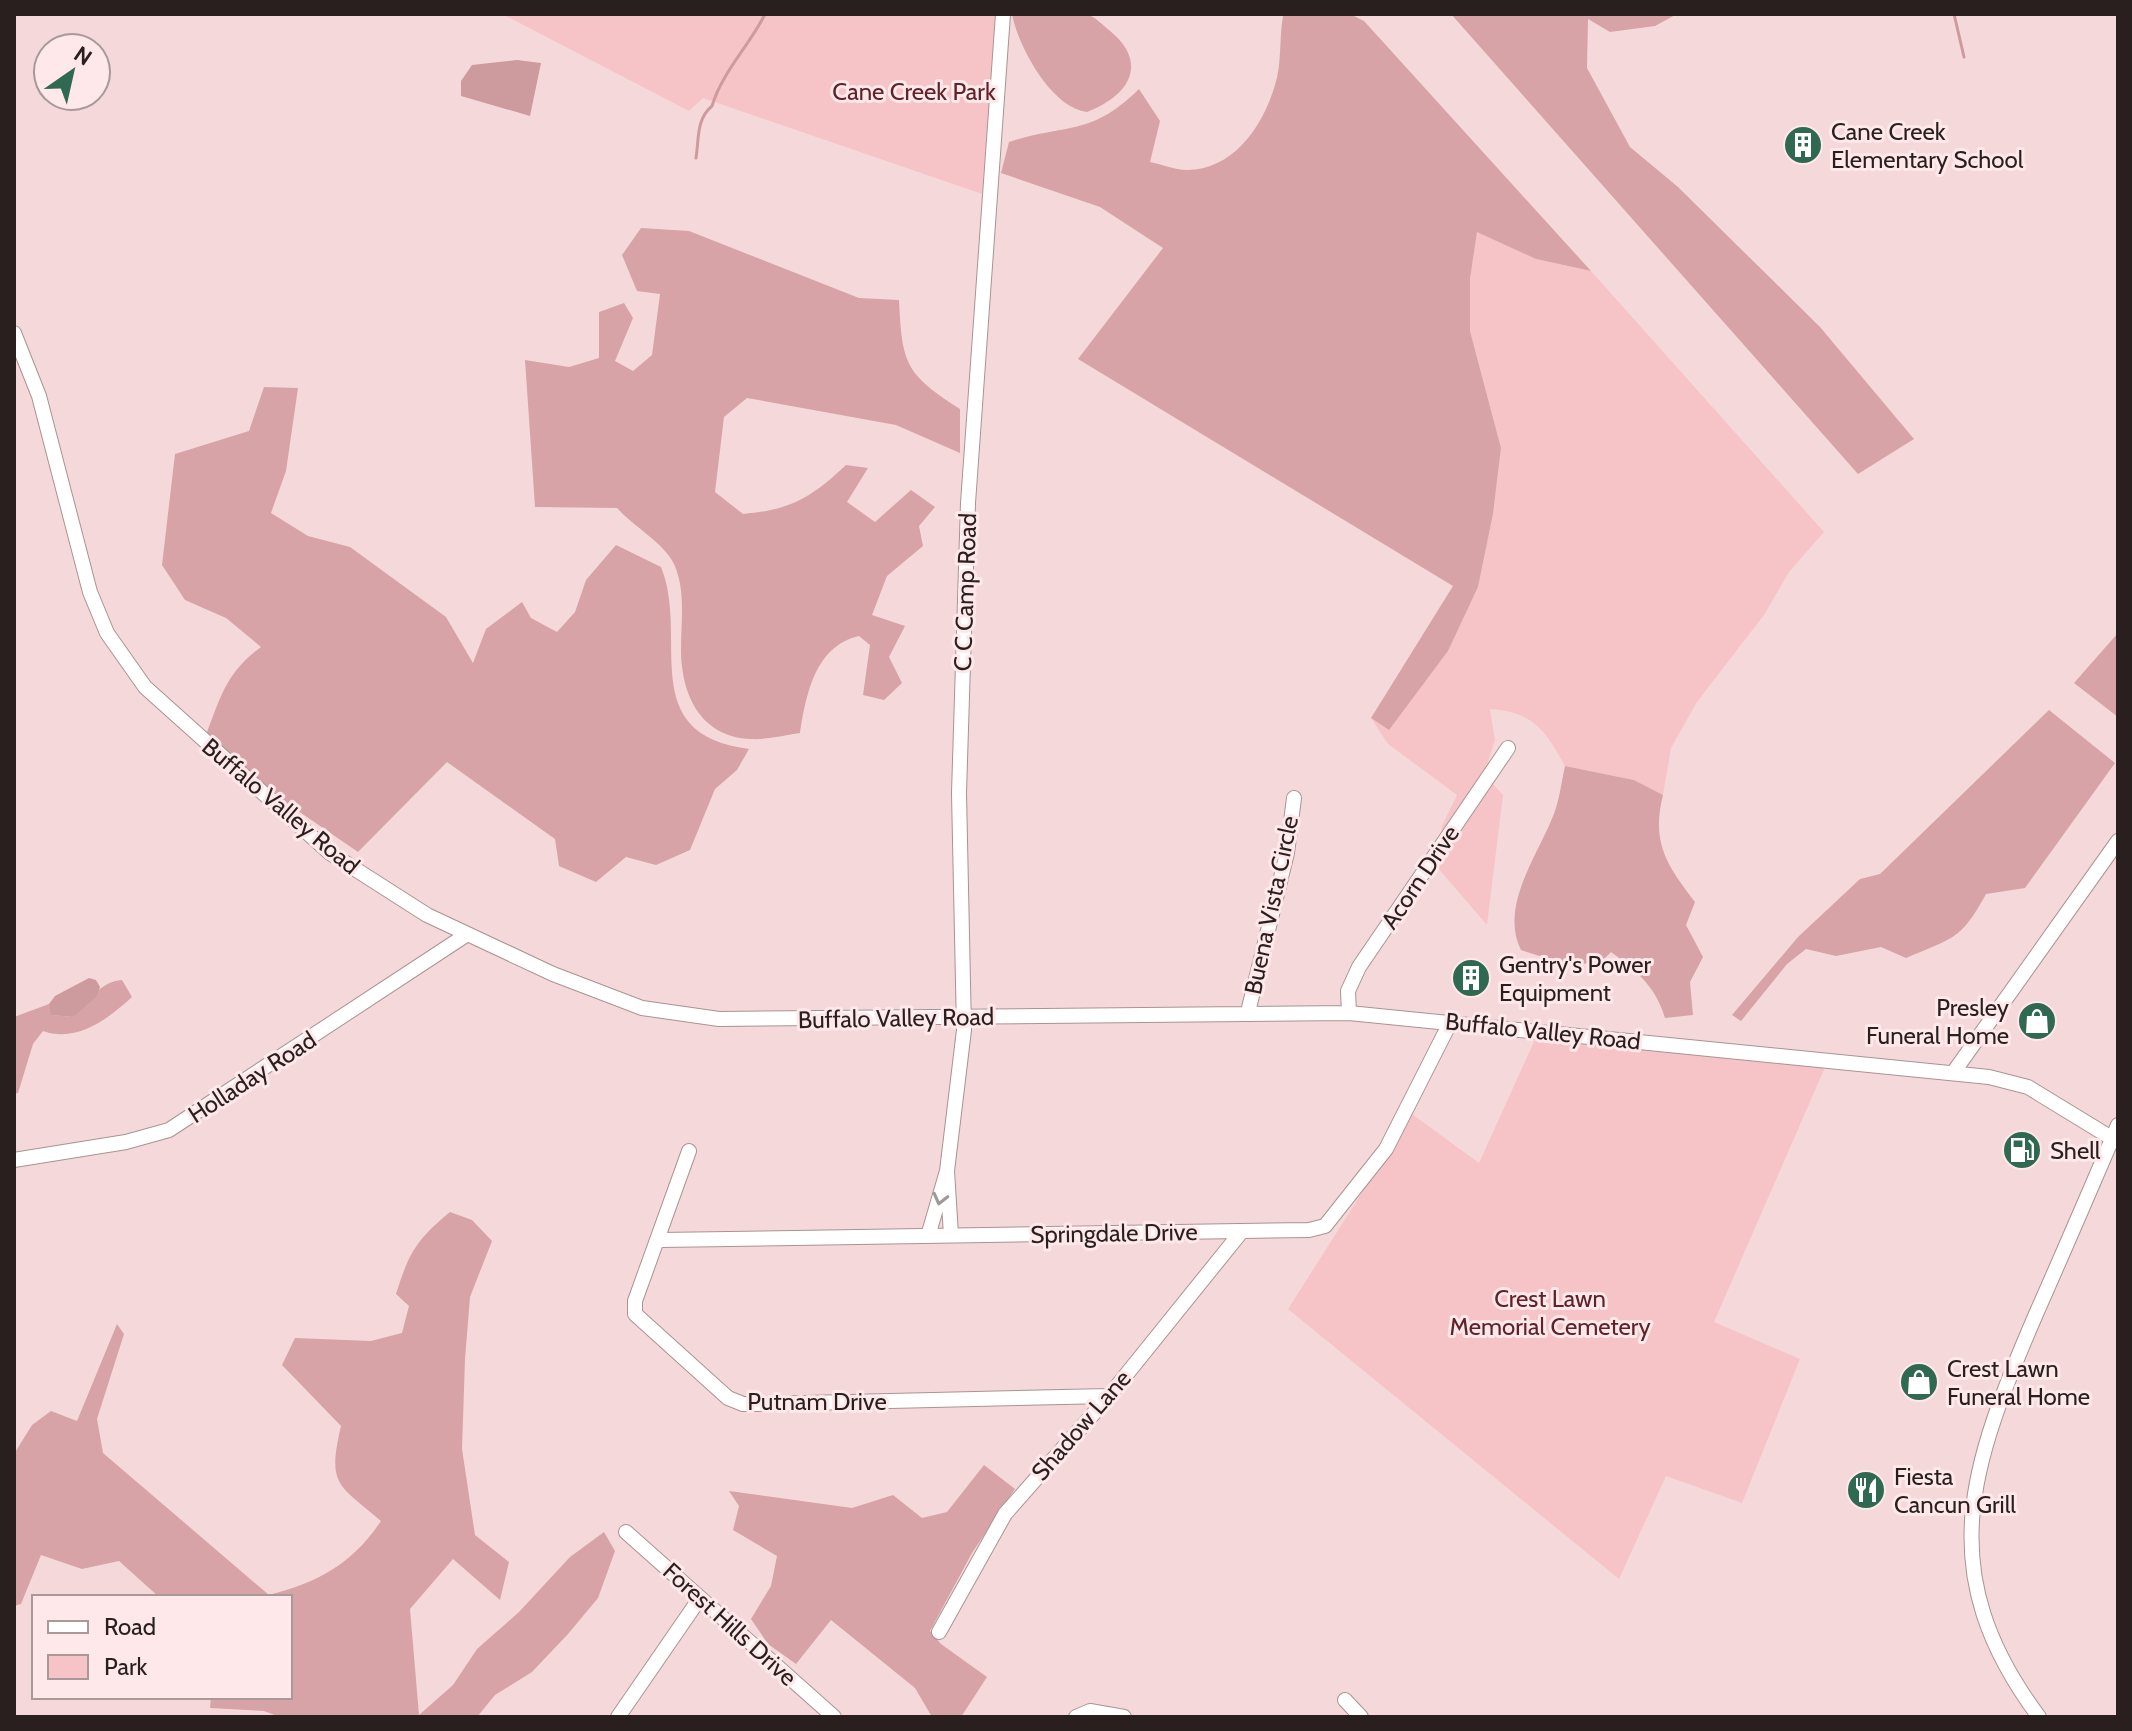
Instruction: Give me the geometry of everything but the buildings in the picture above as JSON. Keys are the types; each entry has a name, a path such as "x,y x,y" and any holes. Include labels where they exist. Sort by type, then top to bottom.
{"street":[{"name":"C C Camp Road","path":"947,1171 963,1051 959,793 968,503 1003,14"},
{"name":"Buffalo Valley Road","path":"14,333 39,396 90,592 107,633 123,660 176,716 330,853 381,888 466,935 594,990 674,1014 719,1019 1248,1012 1349,1013 1451,1021 1953,1073 2028,1087 2116,1135"},
{"name":"Acorn Drive","path":"1349,1013 1348,991 1359,967 1508,748"},
{"name":"Buena Vista Circle","path":"1248,1012 1287,853 1294,798"},
{"path":"1953,1073 2118,841"},
{"name":"Holladay Road","path":"14,1160 126,1142 169,1130 466,935"},
{"name":"Springdale Drive","path":"660,1240 1309,1230 1325,1226 1340,1212 1402,1123 1451,1021"},
{"path":"2039,1717 2015,1685 1987,1625 1974,1570 1973,1495 1995,1409 2116,1135"},
{"name":"Putnam Drive","path":"689,1151 660,1240 635,1301 635,1314 728,1398 743,1404 1109,1396"},
{"path":"947,1171 951,1235"},
{"path":"928,1236 947,1171"},
{"name":"Shadow Lane","path":"939,1632 1005,1514 1109,1396 1242,1231"},
{"name":"Forest Hills Drive","path":"626,1532 834,1717"},
{"path":"618,1717 700,1598"},
{"path":"1345,1700 1361,1717"},
{"path":"1076,1717 1090,1711 1124,1717"}],"green space":[{"name":"Cane Creek Park","path":"502,14 997,14 982,194 703,98 689,111"},
{"path":"1477,231 1536,259 1591,271 1824,532 1789,572 1764,615 1697,702 1671,748 1663,795 1634,780 1565,766 1551,742 1536,725 1517,714 1490,709 1495,740 1484,774 1503,795 1487,925 1436,866 1442,826 1457,795 1388,744 1371,718 1389,729 1448,651 1478,587 1493,514 1501,448 1470,331 1470,279"},
{"name":"Crest Lawn Memorial Cemetery","path":"1537,1035 1826,1065 1714,1322 1800,1359 1742,1503 1666,1476 1619,1579 1288,1309 1412,1114 1479,1163"}],"shaded area":[{"path":"1070,12 1094,17 1122,42 1129,54 1131,66 1123,88 1102,105 1087,112 1061,100 1038,74 1021,42 1012,14"},
{"path":"1350,14 1364,21 1591,271 1536,259 1477,232 1470,279 1470,331 1501,448 1493,514 1478,587 1448,651 1389,730 1371,718 1453,586 1078,359 1163,248 1100,207 1001,173 1009,142 1092,122 1122,104 1139,89 1160,121 1150,162 1187,170 1219,162 1233,153 1255,129 1270,100 1280,60 1283,16"},
{"path":"1451,14 1677,14 1655,26 1610,32 1588,19 1587,68 1630,147 1678,187 1820,327 1914,439 1858,474"},
{"path":"517,60 541,63 530,116 461,96 461,81 472,65"},
{"path":"641,228 689,231 859,298 899,300 902,340 910,366 928,386 960,409 960,453 896,425 747,398 724,417 715,492 743,514 775,509 800,500 846,465 868,468 847,502 875,522 911,490 935,507 919,526 923,546 887,576 872,615 905,626 889,657 902,683 884,700 863,695 870,645 859,636 844,641 832,650 815,674 800,733 751,739 719,730 706,722 697,710 685,682 681,649 681,595 678,574 669,556 617,508 535,507 525,360 569,367 599,358 599,312 624,303 633,318 615,361 633,371 652,355 660,294 637,291 622,255"},
{"path":"264,387 298,388 286,471 271,513 308,536 350,547 446,617 473,663 486,629 522,602 531,618 557,632 575,612 586,580 616,545 661,567 668,595 673,679 678,704 691,724 713,740 749,749 737,770 715,789 690,850 656,865 626,857 596,882 559,866 555,839 447,762 358,852 285,802 206,735 232,676 261,647 226,618 185,600 162,565 175,454 249,431"},
{"path":"2118,633 2118,717 2074,683"},
{"path":"2049,710 2115,763 2025,888 1986,894 1970,921 1954,936 1906,958 1881,947 1836,956 1806,949 1787,964 1741,1021 1732,1015 1798,937 1860,879 1880,874"},
{"path":"1565,766 1634,780 1663,795 1660,840 1669,865 1695,902 1686,925 1703,957 1690,982 1693,1015 1665,1018 1644,980 1611,952 1599,964 1561,963 1521,950 1516,934 1517,901 1554,814"},
{"path":"89,978 96,980 100,987 96,997 73,1017 51,1015 49,1004 55,996"},
{"path":"122,980 132,997 102,1021 68,1034 43,1031 33,1044 18,1093 14,1094 14,1017 49,1004 52,1015 73,1017 101,988"},
{"path":"450,1212 472,1220 492,1241 470,1297 462,1449 475,1535 509,1562 500,1600 453,1559 410,1609 419,1715 453,1685 477,1649 519,1612 570,1557 604,1532 615,1551 598,1598 532,1672 495,1695 477,1717 280,1717 264,1711 210,1708 211,1699 292,1699 292,1595 269,1595 304,1584 333,1569 358,1549 381,1521 346,1491 336,1473 341,1426 282,1365 295,1338 371,1341 402,1333 409,1306 396,1294 415,1248"},
{"path":"117,1324 124,1334 97,1419 103,1453 269,1595 157,1595 119,1561 82,1569 41,1555 21,1604 14,1606 14,1454 32,1425 51,1411 77,1421"},
{"path":"984,1465 1015,1489 972,1553 930,1631 941,1644 987,1677 961,1717 932,1717 915,1688 831,1620 796,1664 768,1644 751,1619 771,1586 777,1556 733,1530 739,1506 729,1491 852,1508 893,1495 922,1518 947,1512"}],"waterway":[{"path":"696,158 703,117 765,14"},
{"path":"1954,14 1964,57"}],"place":[{"name":"Cane Creek Elementary School","path":"1803,145"},
{"name":"Gentry's Power Equipment","path":"1471,978"},
{"name":"Presley Funeral Home","path":"2037,1021"},
{"name":"Shell","path":"2022,1150"},
{"name":"Crest Lawn Funeral Home","path":"1919,1382"},
{"name":"Fiesta Cancun Grill","path":"1866,1490"}]}
